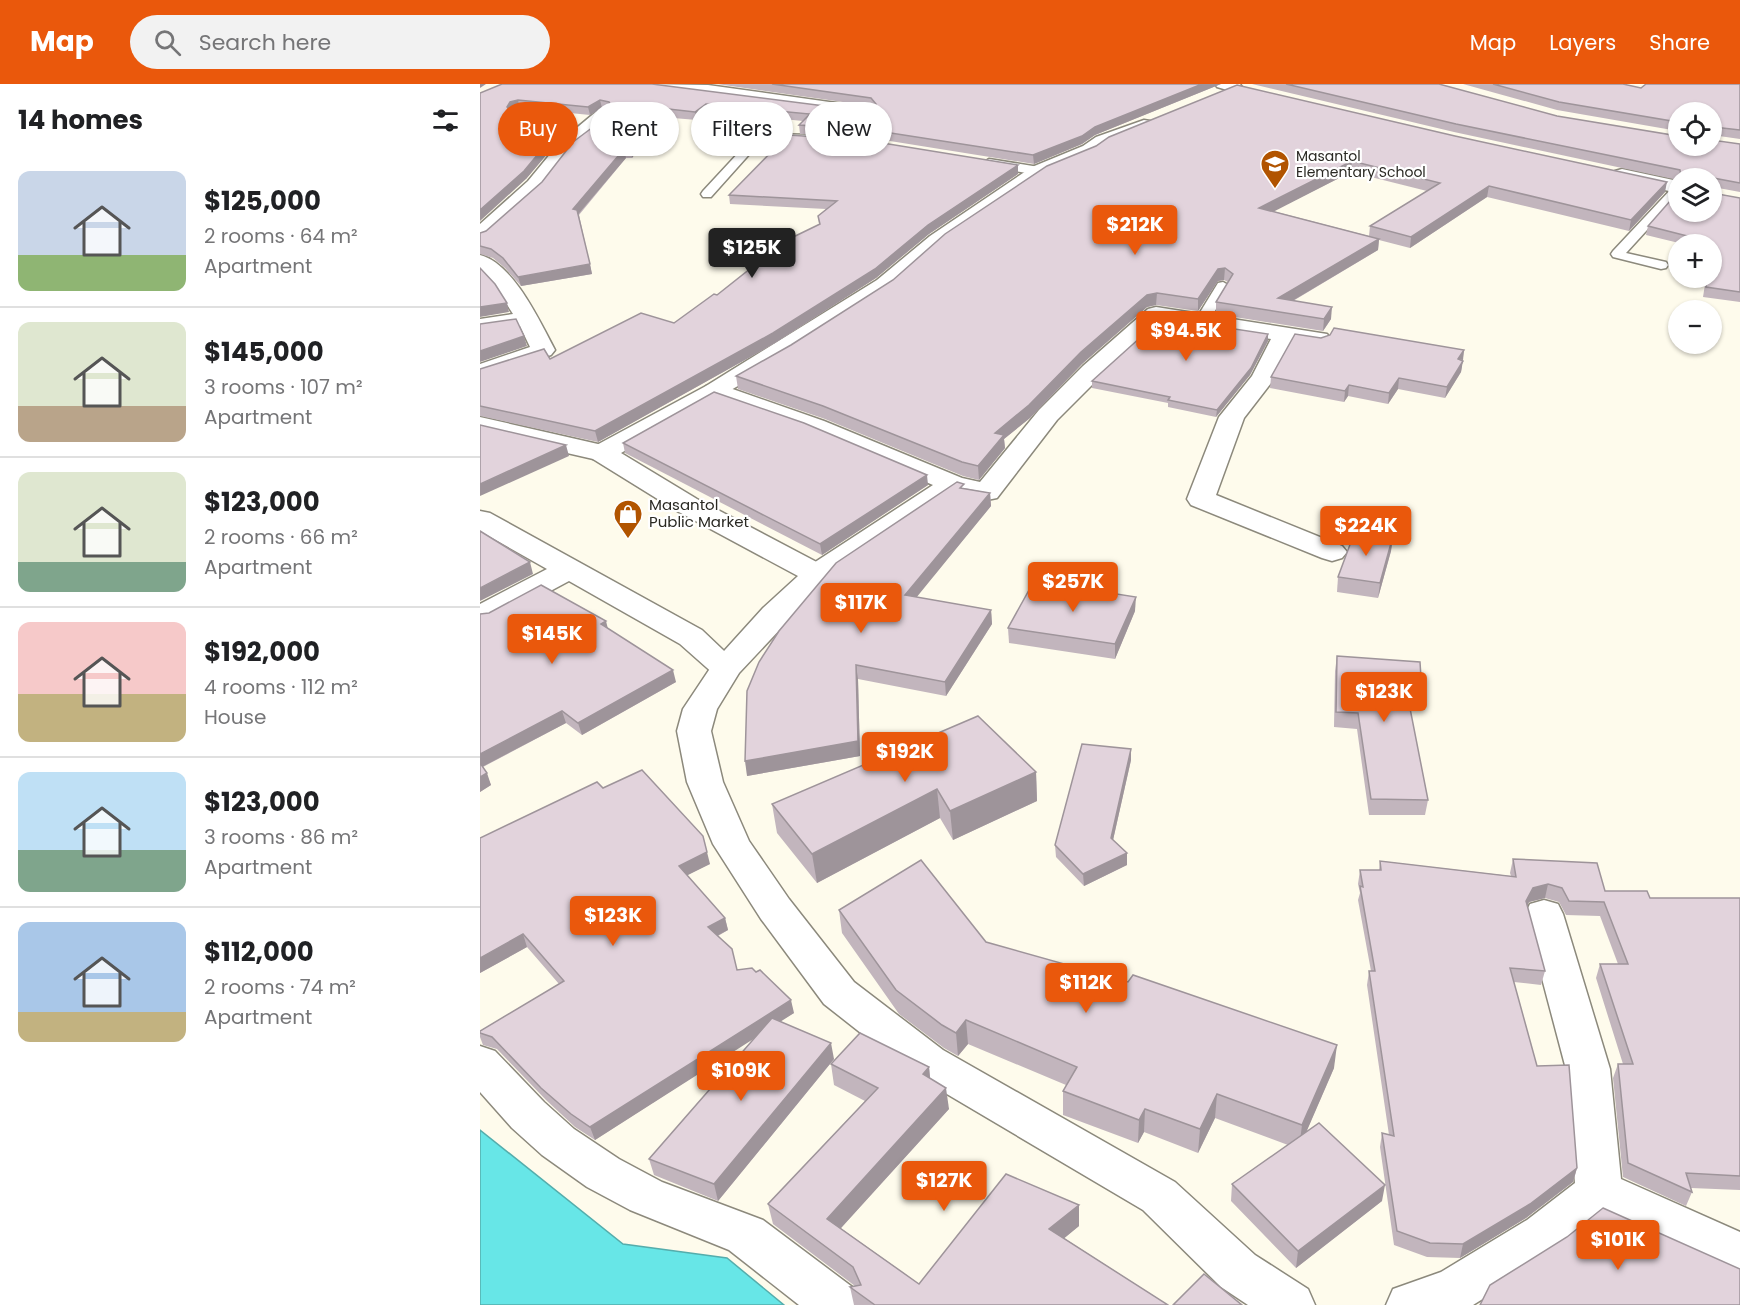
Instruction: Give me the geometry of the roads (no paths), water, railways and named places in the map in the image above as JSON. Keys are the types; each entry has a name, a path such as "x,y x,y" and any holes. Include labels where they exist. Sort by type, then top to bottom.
{"street":[{"path":"647,84 805,104"},
{"path":"602,453 716,391 885,285 937,240 1039,171 1089,150 1102,141 1234,87"},
{"path":"578,120 599,119 578,136"},
{"path":"480,235 535,185 558,156"},
{"path":"1600,170 1668,186"},
{"path":"480,261 507,290 513,293 543,350 480,372"},
{"path":"716,391 815,426 953,484 987,492 1048,416 1092,371 1156,314 1203,319 1319,339"},
{"path":"480,326 527,318"},
{"path":"1285,334 1263,378 1232,417 1201,499 1332,552"},
{"path":"480,425 602,453 687,505 817,574"},
{"path":"953,484 817,574 774,615 726,669 700,709 694,731 705,782 732,844 775,909 839,993 928,1062 1159,1196 1238,1271 1290,1305"},
{"path":"480,519 691,637 726,669"},
{"path":"480,616 569,568"},
{"path":"1544,914 1588,1069 1599,1191"},
{"path":"480,1063 521,1108 558,1142 603,1173 646,1196 746,1235 837,1305"},
{"path":"1599,1191 1740,1255"},
{"path":"1411,1305 1456,1289 1544,1235 1599,1191"}],"lane":[{"path":"707,194 759,138 805,138"},
{"path":"972,160 1039,171"},
{"path":"1661,265 1618,254 1668,199"},
{"path":"1203,319 1223,286"}],"water":[{"path":"480,1130 623,1244 727,1258 784,1305 480,1305"}],"place":[{"name":"Masantol Elementary School","path":"1275,190"},
{"name":"Masantol Public Market","path":"628,540"}]}
